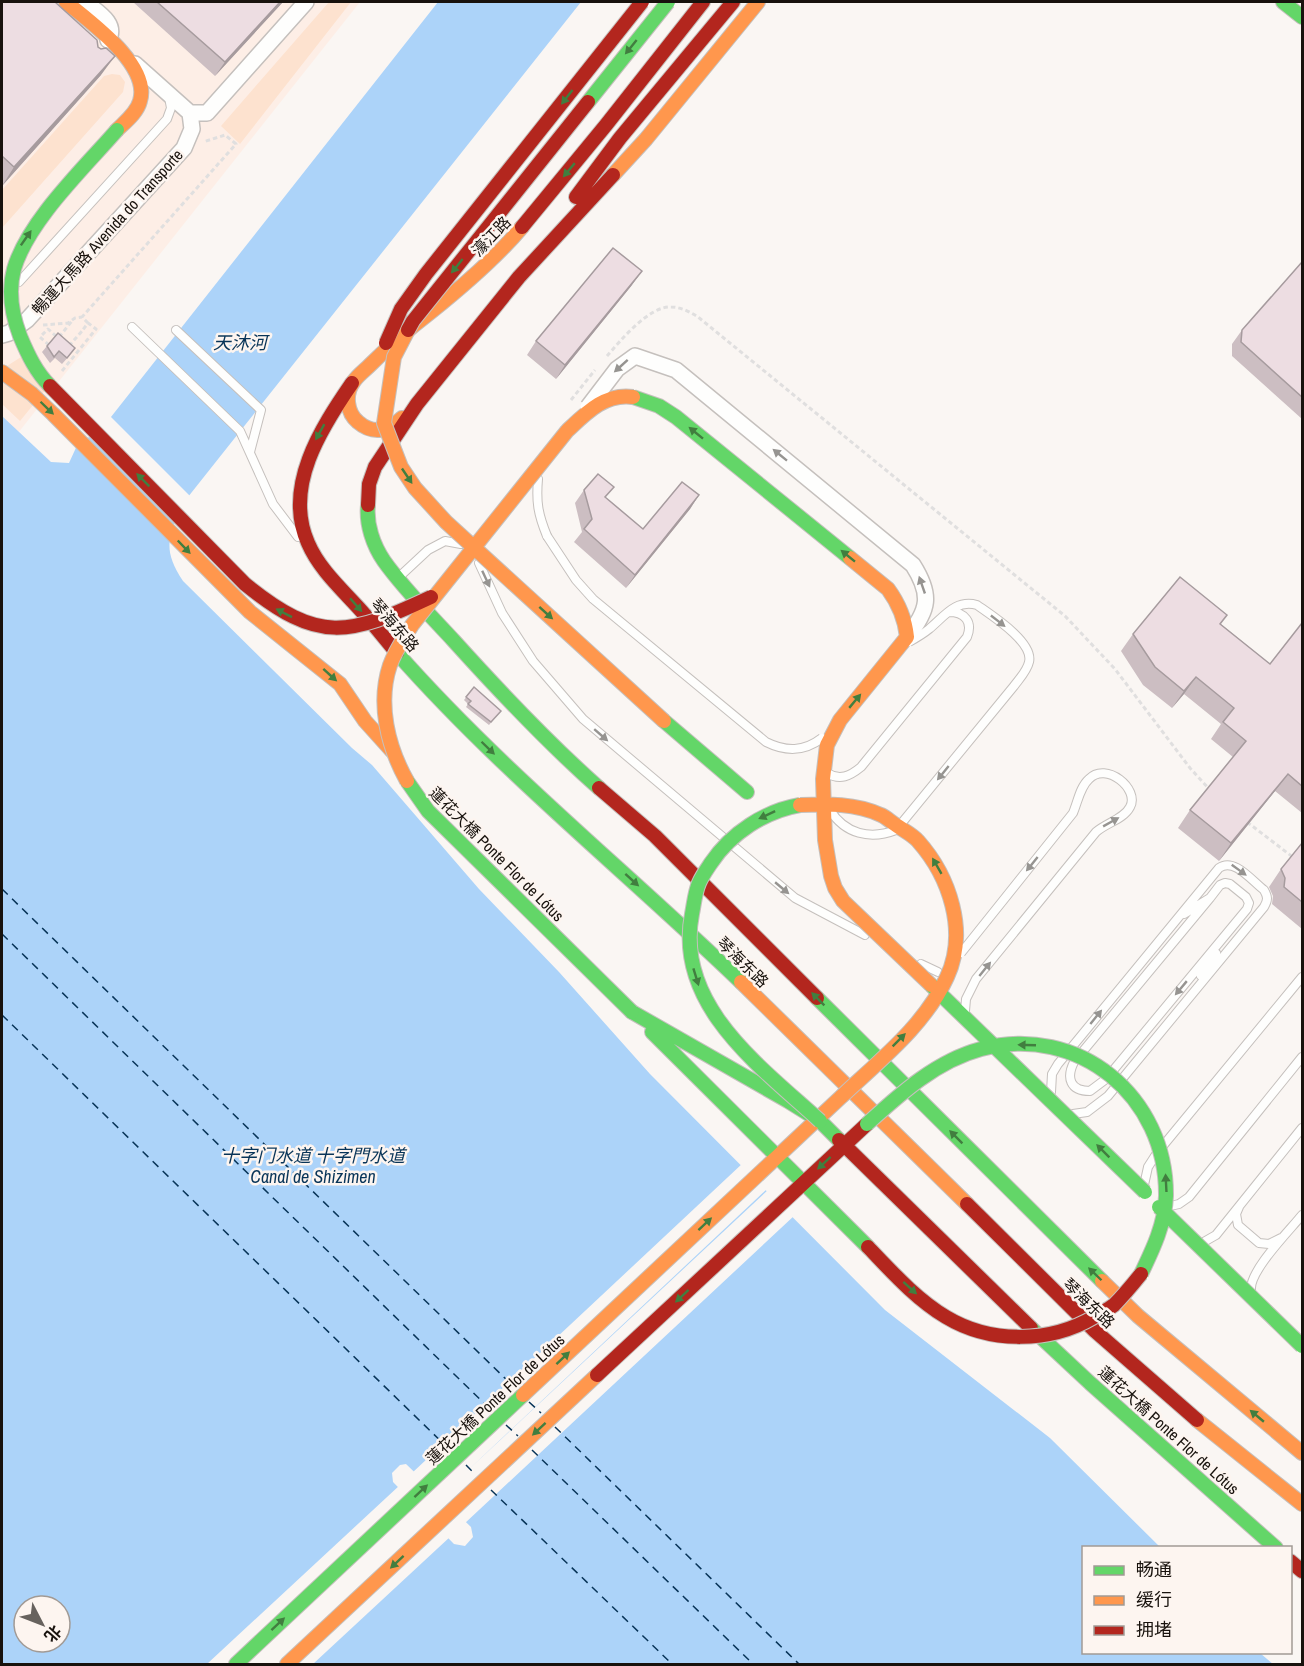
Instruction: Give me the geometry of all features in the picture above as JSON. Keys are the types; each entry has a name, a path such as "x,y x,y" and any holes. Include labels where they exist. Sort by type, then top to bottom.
{"main road":[{"path":"66,2 105,44 130,60 140,77 142,93 140,102 134,110 29,232 13,257 6,274 3,295 8,327 22,353 38,374 245,584 279,611 321,627 347,629 379,621 438,594"},
{"path":"642,2 426,274 401,309 383,350 380,380 384,423 401,467 415,488 446,522 664,721 747,792"},
{"path":"384,423 394,357 413,321 668,2"},
{"name":"濠江路","path":"352,383 396,339 443,302 508,244 703,2"},
{"path":"519,277 556,223 620,138 733,2"},
{"path":"352,383 348,403 350,415 365,428 380,431 394,425 417,404 519,277 646,139 758,2"},
{"path":"1283,2 1302,17"},
{"path":"2,372 32,394 53,414 261,622 340,684 365,721 392,750"},
{"name":"琴海东路","path":"352,383 331,413 304,469 300,509 304,536 314,556 411,669 475,736 757,997 1043,1281 1168,1397 1302,1504"},
{"name":"蓮花大橋 Ponte Flor de Lótus","path":"287,1665 720,1260 798,1188 807,1180 889,1103 938,1066 981,1049 1024,1044 1052,1047 1092,1062 1129,1091 1142,1107 1153,1128 1159,1144 1166,1181 1167,1198 1163,1225 1155,1249 1143,1271 1115,1304 1095,1317 1043,1336 1004,1338 947,1318 909,1288 834,1214 809,1189 801,1180 632,1012 428,811 411,790 392,750 386,728 384,710 389,667 412,625 567,431 585,412 603,401 619,396 633,396 650,401 676,417 888,589 899,603 906,618 903,643"},
{"name":"琴海东路","path":"417,404 375,466 369,484 367,512 372,538 384,561 398,578 515,708 562,755 656,836 1118,1296 1159,1334 1302,1454"},
{"path":"903,643 840,720 828,741 822,796 829,865 835,889 855,913 1066,1114 1302,1347"},
{"name":"蓮花大橋 Ponte Flor de Lótus","path":"236,1665 764,1168 807,1128 816,1120 825,1112 842,1096 899,1041 934,1000 947,976 955,948 956,928 953,905 940,870 915,837 889,819 867,810 824,802 779,809 760,818 726,842 704,869 694,892 690,912 689,940 694,974 701,993 723,1027 741,1046 812,1114 820,1121 987,1285 1082,1375 1274,1546"},
{"name":"蓮花大橋 Ponte Flor de Lótus","path":"632,1012 820,1121"},
{"path":"497,1420 522,1446"}],"street":[{"path":"85,2 109,22 112,28 105,44"},
{"path":"184,148 207,113 306,2"},
{"path":"130,60 190,113 207,113"},
{"name":"暢運大馬路 Avenida do Transporte","path":"2,335 18,328 27,320 184,148 192,129 190,113"},
{"path":"585,412 617,369 635,356 676,370 913,565 925,590 927,601 918,624 903,643"}],"lane":[{"path":"2,296 23,277 167,119 171,108 168,93"},
{"path":"132,327 240,431 273,504 284,522 314,556"},
{"path":"176,330 261,410 250,452"},
{"path":"538,479 536,501 540,520 547,536 567,567 593,599 766,742 788,750 801,750 817,743 840,720"},
{"path":"398,578 428,550 445,541 465,545 475,554 502,613 532,661 583,719 795,898 938,972"},
{"path":"822,796 834,816 852,831 862,835 883,835 896,830 1023,674 1028,666 1030,654 1028,648 1018,638 977,605 960,604 920,637 903,643"},
{"path":"824,765 824,770 835,777 846,777 861,767 967,637 970,624 967,618 961,614 947,613"},
{"path":"918,973 936,974 945,970 954,961 1073,813 1083,785 1090,777 1096,773 1106,772 1119,779 1128,788 1132,798 1131,807 1123,815 1096,832 976,979 966,999 965,1013 969,1021"},
{"path":"1053,1102 1050,1082 1058,1064 1178,917 1224,865 1234,865 1267,895 1264,907 1101,1102 1087,1112 1066,1114"},
{"path":"1225,883 1230,884 1246,897 1249,903 1247,909 1106,1078 1090,1092 1075,1087 1069,1078 1074,1062 1210,898 1220,885 1225,883"},
{"path":"1178,917 1210,898"},
{"path":"1183,1004 1232,927"},
{"path":"1144,1192 1145,1175 1158,1153 1302,977"},
{"path":"1159,1207 1179,1204 1190,1197 1302,1057"},
{"path":"1196,1243 1204,1243 1216,1235 1302,1128"},
{"path":"1241,1203 1236,1214 1239,1225 1259,1242 1269,1244 1288,1233"},
{"path":"1254,1300 1250,1285 1254,1277 1302,1215"},
{"path":"1118,1296 1167,1237"}],"path":[{"path":"56,379 96,329 82,317 236,144 225,135 198,144 205,136"},
{"path":"604,359 626,335 650,314 662,307 686,310 698,317 1052,604 1090,640 1115,669 1190,768 1211,790"},
{"path":"58,338 75,318"},
{"path":"49,345 40,337 48,329 67,345 88,323"},
{"path":"570,400 597,367"},
{"path":"1243,818 1294,858"}],"shaded area":[{"path":"2,2 360,2 18,433 2,416"},
{"path":"329,2 351,2 240,144 221,126"},
{"path":"120,75 125,82 123,92 2,228 2,190 104,76"},
{"path":"21,357 51,383 20,421 2,404 2,366 7,366"}],"water":[{"name":"十字门水道 十字門水道 Canal de Shizimen","path":"438,2 581,2 184,502 171,533 170,550 176,569 183,581 372,765 479,889 559,972 650,1074 885,1310 1050,1438 1159,1546 1082,1546 1082,1654 1261,1654 1273,1664 2,1664 2,416 51,462 69,463 80,439 96,436","holes":["406,1464 471,1527 473,1537 465,1546 454,1544 393,1482 392,1473 400,1465"]}],"pier":[{"path":"109,415 191,497 178,517 94,433"},
{"path":"743,1163 768,1188 466,1472 769,1189 795,1215 464,1524 412,1473"},
{"path":"400,1485 451,1536 313,1664 207,1664"}],"building":[{"path":"2,2 55,2 97,40 98,47 106,48 115,56 14,167 2,156"},
{"path":"157,2 280,2 225,62"},
{"path":"613,248 642,271 565,365 536,341"},
{"path":"1302,262 1302,397 1241,342 1242,330"},
{"path":"58,333 75,348 67,358 59,351 54,357 47,346"},
{"path":"598,474 614,487 605,497 643,529 682,482 699,495 635,575 584,529 592,519 584,490"},
{"path":"1180,577 1227,615 1220,624 1270,664 1302,623 1302,786 1288,774 1231,843 1190,810 1246,741 1223,722 1234,708 1196,677 1184,691 1155,667 1133,634"},
{"path":"474,687 501,711 491,722 468,704 471,701 466,697"},
{"path":"1302,843 1302,902 1284,887 1285,878 1281,869"}],"ferry route":[{"path":"2,889 515,1388"},
{"path":"2,934 492,1411"},
{"path":"2,1015 449,1449"},
{"path":"529,1402 541,1413"},
{"path":"506,1425 518,1436"},
{"path":"555,1427 799,1664"},
{"path":"532,1450 753,1664"},
{"path":"466,1465 475,1474"},
{"path":"491,1490 672,1664"}],"traffic: fast":[{"path":"588,102 668,2"},
{"path":"1283,2 1302,17"},
{"path":"50,386 33,363 17,328 11,294 14,269 31,232 44,214 117,130"},
{"path":"633,397 659,406 676,417 850,558"},
{"path":"368,505 369,527 374,541 384,561 400,581 524,716 599,788"},
{"path":"397,653 479,739 741,982"},
{"path":"664,721 747,792"},
{"path":"407,781 428,811 632,1012"},
{"path":"800,805 762,818 739,833 719,852 700,880 692,914 690,947 696,977 709,1005 727,1031 749,1056 820,1121"},
{"path":"931,985 1145,1192"},
{"path":"817,998 1102,1281"},
{"path":"632,1012 788,1101 820,1121 839,1140"},
{"path":"652,1032 868,1247"},
{"path":"867,1124 906,1090 934,1070 965,1054 981,1049 1017,1044 1051,1047 1083,1058 1111,1076 1134,1099 1151,1128 1162,1160 1165,1206 1154,1246 1141,1274"},
{"path":"1159,1207 1302,1346"},
{"path":"1031,1328 1274,1546"},
{"path":"236,1664 523,1395"}],"traffic: slow":[{"path":"66,2 116,46 128,59 136,73 141,87 140,101 134,113 117,130"},
{"path":"613,175 646,139 758,2"},
{"path":"402,418 392,426 381,430 369,429 358,422 351,414 348,403 349,392 354,381 400,337 479,271 522,227"},
{"path":"408,330 394,357 384,423 401,467 415,488 446,522 664,721"},
{"path":"2,372 32,394 53,414 250,612 340,684 365,721 392,751"},
{"path":"407,781 394,754 386,725 386,680 394,655 412,625 567,431 589,411 605,401 633,397"},
{"path":"850,558 888,589 901,612 907,637 840,720 827,745 823,779 825,840 831,876 843,901 931,985"},
{"path":"800,805 861,808 883,816 913,837 939,871 947,888 955,924 956,942 953,960 947,977 927,1011 900,1041 842,1096"},
{"path":"741,982 967,1204"},
{"path":"523,1395 842,1096"},
{"path":"1102,1281 1138,1316 1302,1453"},
{"path":"287,1664 597,1375"},
{"path":"1197,1420 1302,1504"}],"traffic: jam":[{"path":"386,343 401,309 426,274 642,2"},
{"path":"522,227 703,2"},
{"path":"576,197 620,138 733,2"},
{"path":"408,330 588,102"},
{"path":"368,505 369,484 375,467 417,404 519,277 613,175"},
{"path":"352,383 329,419 309,459 300,501 301,522 308,543 319,563 397,653"},
{"path":"50,386 245,584 294,617 314,625 335,628 355,626 377,620 431,597"},
{"path":"599,788 655,836 817,998"},
{"path":"597,1375 867,1124"},
{"path":"839,1140 1031,1328"},
{"path":"967,1204 1095,1331 1197,1420"},
{"path":"868,1247 905,1285 935,1310 963,1326 1001,1336 1040,1336 1077,1326 1114,1305 1141,1274"},
{"path":"1292,1563 1302,1571"}],"water label":[{"name":"天沐河","path":"240,342"}]}
